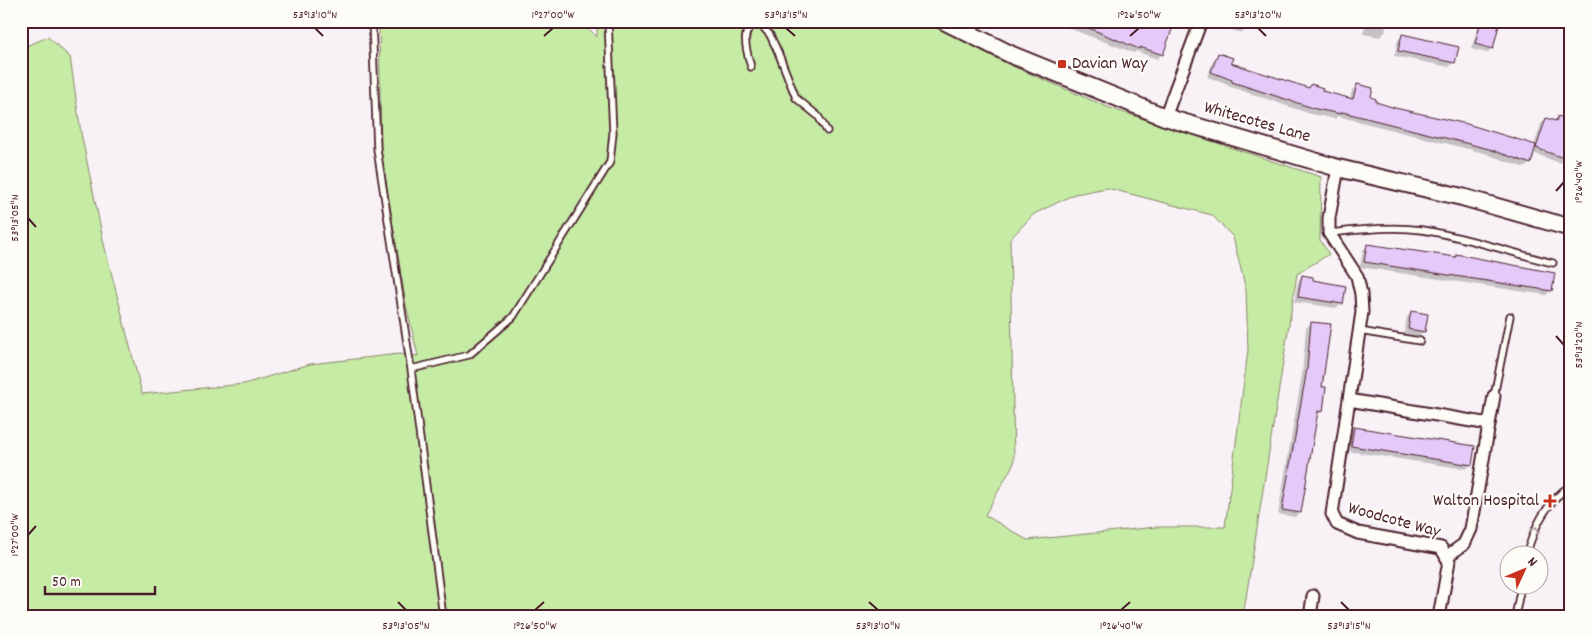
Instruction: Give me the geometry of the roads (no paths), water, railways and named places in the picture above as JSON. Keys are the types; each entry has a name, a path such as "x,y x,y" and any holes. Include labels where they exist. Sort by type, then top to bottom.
{"street":[{"name":"Whitecotes Lane","path":"944,21 1012,54 1165,117 1338,168 1462,197 1571,228"},
{"path":"1165,117 1201,21"},
{"path":"1329,233 1329,218 1338,168"},
{"name":"Woodcote Way","path":"1329,233 1357,276 1362,294 1359,331 1332,514 1337,524 1358,533 1440,548 1449,561 1440,617"},
{"name":"Woodcote Way","path":"1446,557 1464,544 1471,529 1494,396"},
{"path":"1349,400 1489,424"},
{"path":"1310,617 1312,596"}],"lane":[{"path":"372,21 377,149 411,370 443,617"},
{"path":"411,370 469,355 512,317 610,162 613,133 608,21"},
{"path":"751,67 745,36 748,28 754,25 761,25 776,47 796,98 818,116 827,131"},
{"path":"1329,233 1371,228 1421,230 1485,244 1553,263"},
{"path":"1494,396 1510,316"},
{"path":"1359,331 1420,341"},
{"path":"1571,436 1571,462"},
{"path":"1529,546 1547,505 1571,486"},
{"path":"1515,617 1518,596"}],"place":[{"name":"Davian Way","path":"1062,64"},
{"name":"Walton Hospital","path":"1550,501"}]}
